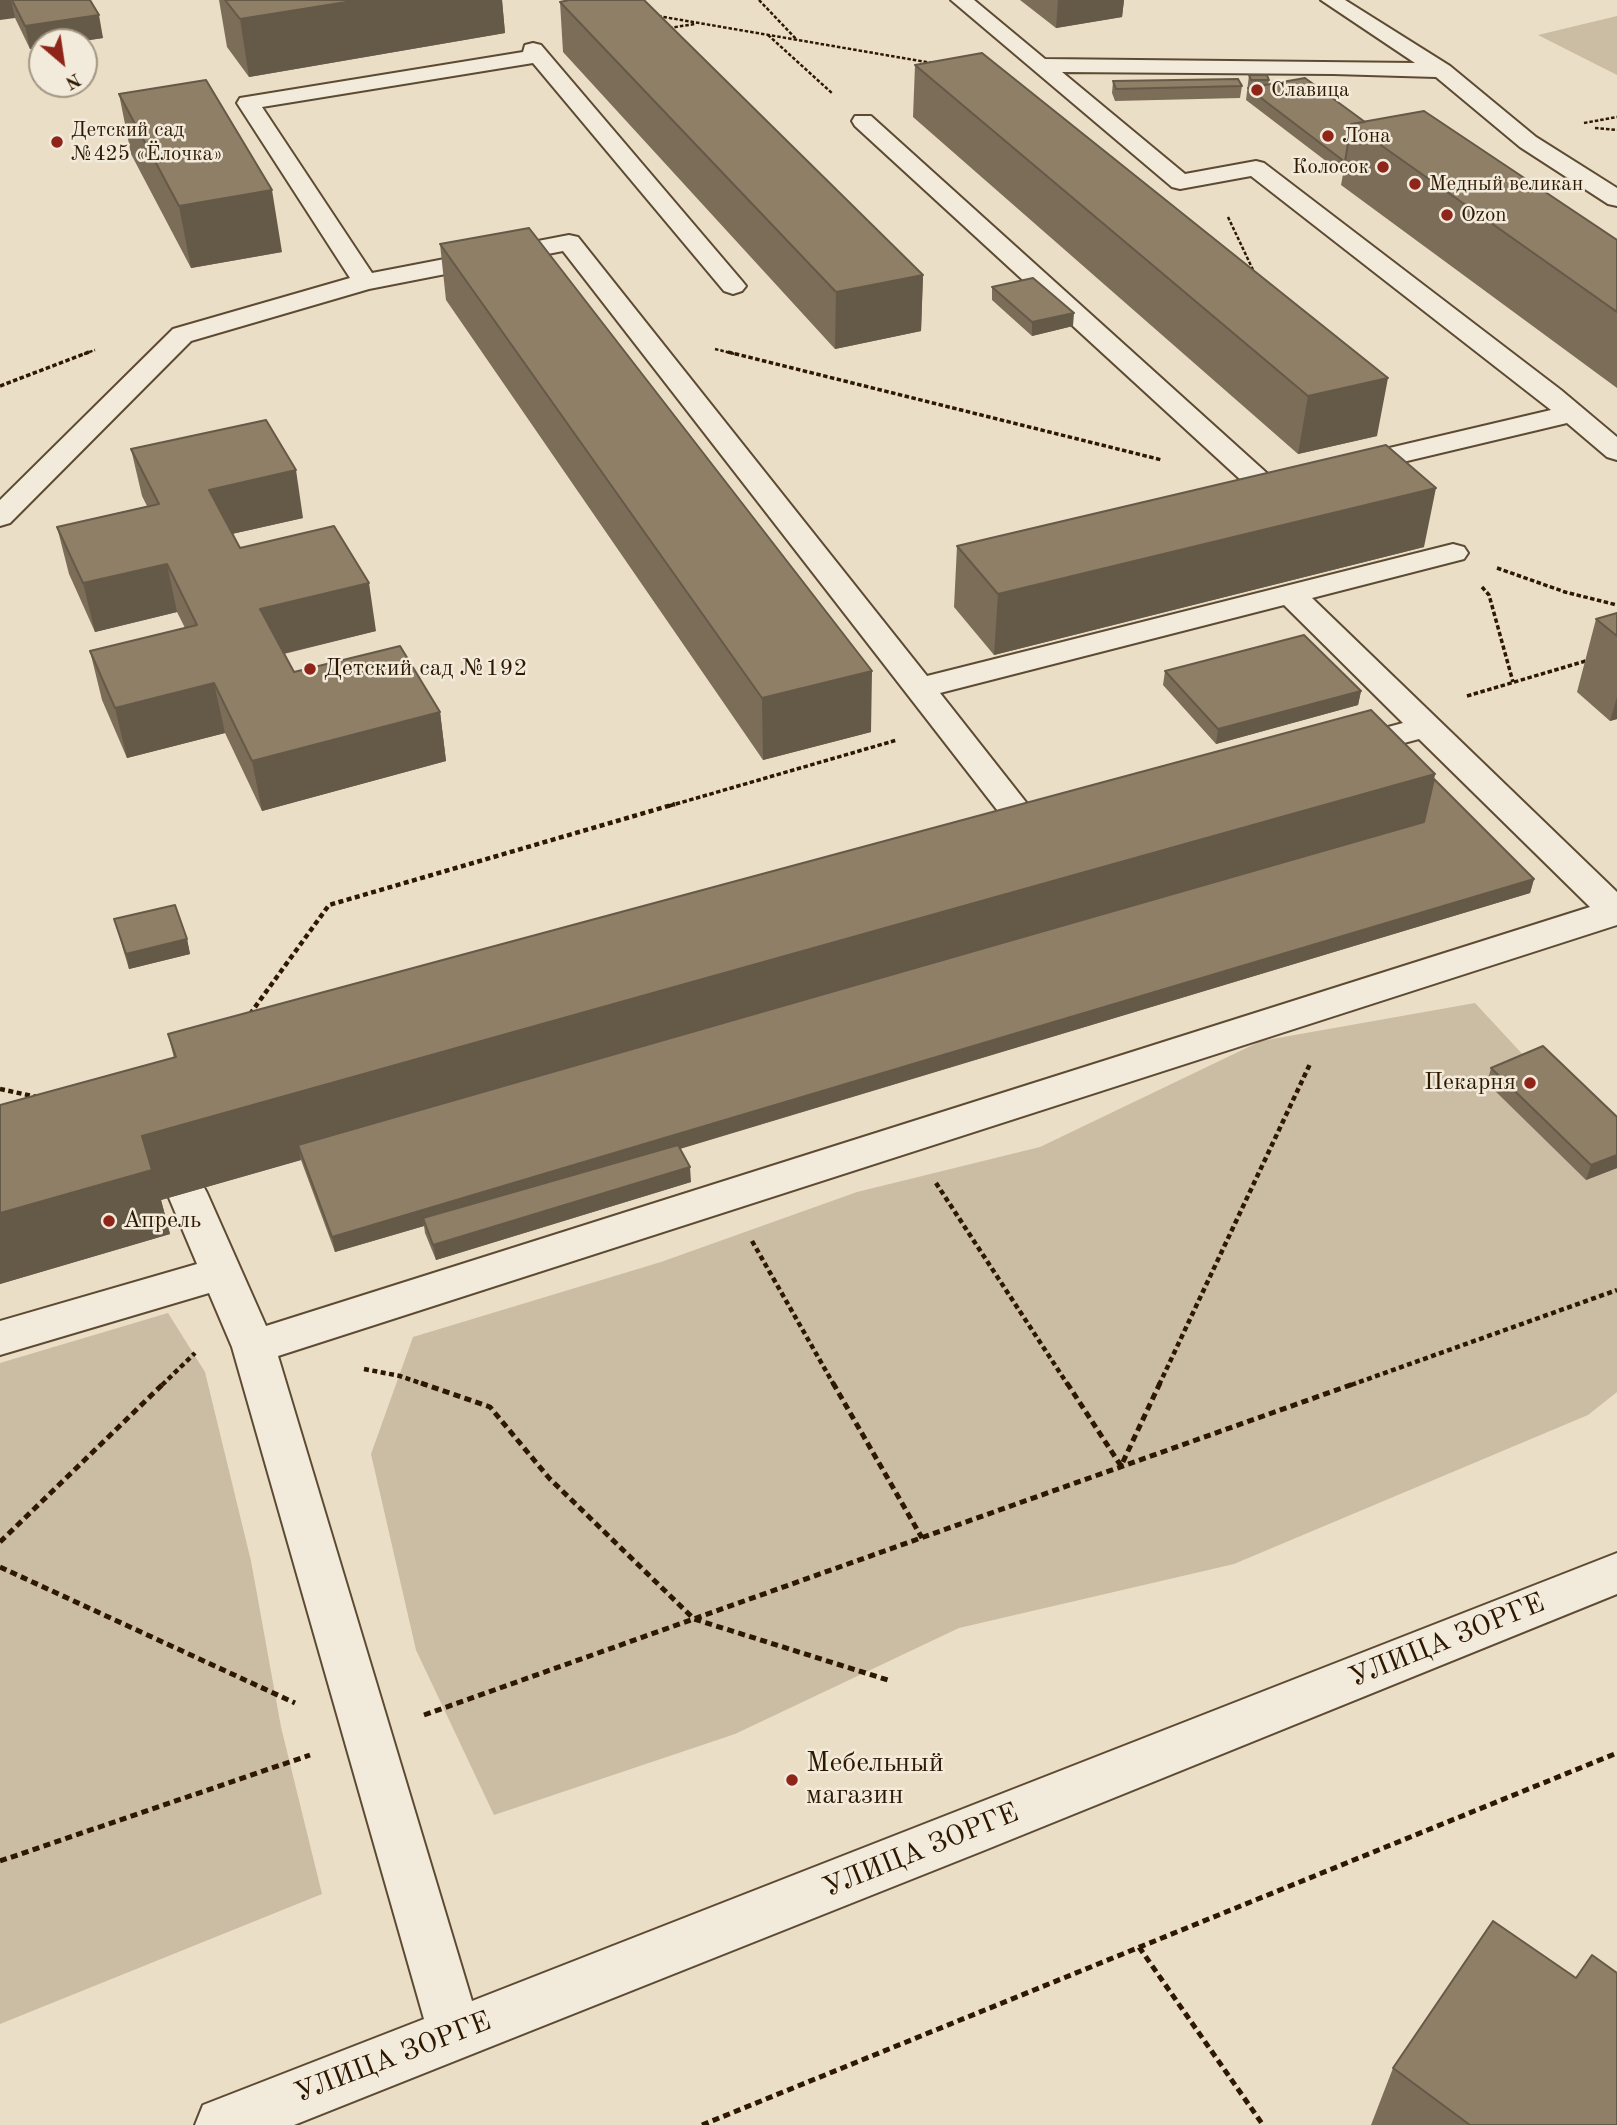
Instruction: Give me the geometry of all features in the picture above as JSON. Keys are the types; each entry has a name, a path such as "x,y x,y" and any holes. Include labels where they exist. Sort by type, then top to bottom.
{"street":[{"path":"961,0 1180,182 1256,168 1551,396 1617,451"},
{"path":"1331,0 1442,71 1528,142 1617,199"},
{"path":"365,282 248,103 536,53 733,286"},
{"path":"1039,65 1121,68 1333,67 1442,71"},
{"path":"863,121 1264,486 1570,414"},
{"path":"0,516 182,335 365,282 569,242 948,726 1047,830 994,845"},
{"path":"920,688 1453,553"},
{"path":"0,1338 238,1310 727,1196 1616,912 1291,596"},
{"path":"1308,759 1417,718"},
{"path":"187,1193 238,1310 455,2034"},
{"name":"УЛИЦА ЗОРГЕ","path":"223,2125 954,1838 1617,1573"}],"path":[{"path":"759,0 798,40"},
{"path":"649,15 931,63"},
{"path":"661,30 699,23"},
{"path":"1573,126 1617,117"},
{"path":"1228,216 1255,276"},
{"path":"638,330 1171,463"},
{"path":"1453,553 1565,592 1617,605"},
{"path":"1453,553 1489,595 1513,682"},
{"path":"1417,718 1513,682 1591,659"},
{"path":"248,1017 329,905 948,726"},
{"path":"1121,1466 1340,999"},
{"path":"0,1089 40,1098"},
{"path":"907,1138 1121,1466"},
{"path":"727,1196 922,1538"},
{"path":"0,1861 366,1736 1617,1290"},
{"path":"0,1542 238,1310"},
{"path":"360,1368 400,1376 490,1407 549,1478 694,1619 891,1681"},
{"path":"0,1567 366,1736"},
{"path":"702,2125 1617,1753"},
{"path":"1139,1947 1264,2125"}],"shaded area":[{"path":"1617,16 1617,75 1538,35"},
{"path":"1475,1003 1617,1156 1617,1392 1588,1415 1234,1564 959,1628 735,1734 494,1815 416,1650 371,1454 413,1337 661,1262 857,1192 1040,1147 1261,1041"},
{"path":"168,1313 205,1372 251,1561 281,1727 322,1894 0,2024 0,1363"}],"building":[{"path":"12,0 90,0 99,15 25,26"},
{"path":"225,0 359,0 240,19"},
{"path":"644,0 923,275 836,292 560,2"},
{"path":"982,53 1388,378 1308,396 915,65"},
{"path":"1249,75 1267,75 1269,80 1251,80"},
{"path":"1305,78 1365,122 1351,124 1345,162 1248,88"},
{"path":"1238,79 1242,86 1116,89 1113,81"},
{"path":"206,80 272,190 179,206 119,94"},
{"path":"1424,111 1617,240 1617,312 1351,124"},
{"path":"529,228 872,671 762,698 440,244"},
{"path":"1033,278 1074,313 1032,322 992,287"},
{"path":"266,420 296,470 209,490 240,548 334,526 369,583 260,609 294,672 400,646 440,712 252,761 214,683 115,708 90,651 197,625 167,564 83,583 57,527 159,504 131,449"},
{"path":"1386,445 1436,488 998,594 957,546"},
{"path":"1617,613 1617,636 1596,619"},
{"path":"1304,635 1361,691 1218,729 1165,671"},
{"path":"1371,710 1435,774 142,1136 152,1170 0,1213 0,1105 176,1057 168,1034"},
{"path":"1434,779 1534,879 332,1237 298,1145 1424,822"},
{"path":"175,905 187,939 126,954 114,919"},
{"path":"1543,1046 1617,1117 1617,1155 1591,1165 1491,1068"},
{"path":"678,1145 690,1167 433,1245 423,1218"},
{"path":"1493,1921 1576,1978 1592,1955 1617,1973 1617,2125 1470,2125 1393,2068"}],"place":[{"name":"Славица","path":"1257,90"},
{"name":"Лона","path":"1328,136"},
{"name":"Детский сад №425 «Ёлочка»","path":"57,142"},
{"name":"Колосок","path":"1383,167"},
{"name":"Медный великан","path":"1415,184"},
{"name":"Ozon","path":"1447,215"},
{"name":"Детский сад №192","path":"310,669"},
{"name":"Пекарня","path":"1530,1083"},
{"name":"Апрель","path":"109,1221"},
{"name":"Мебельный магазин","path":"792,1780"}]}
